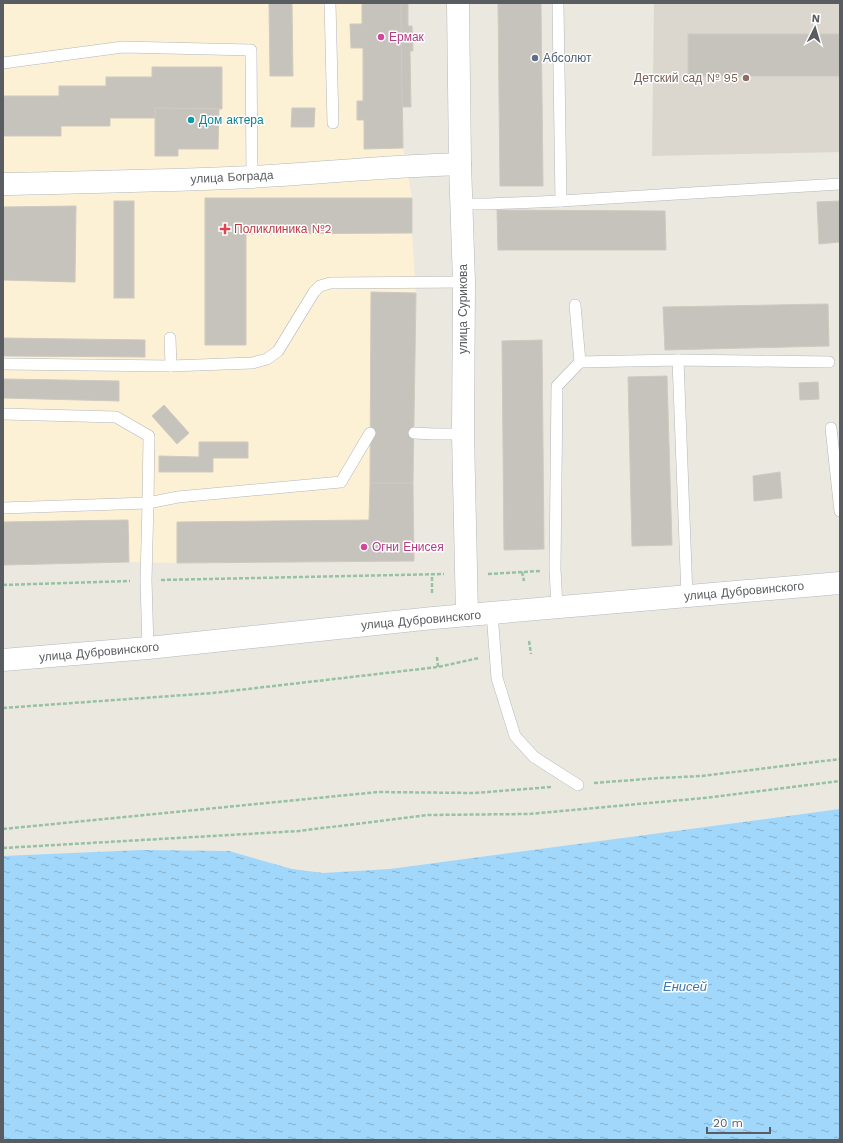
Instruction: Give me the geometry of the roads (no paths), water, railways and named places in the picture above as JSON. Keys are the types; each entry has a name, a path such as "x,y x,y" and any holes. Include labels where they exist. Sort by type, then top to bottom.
{"main road":[{"name":"улица Сурикова","path":"458,3 460,164 464,282 463,434 467,615"},
{"name":"улица Бограда","path":"3,184 252,177 418,165 460,164"},
{"name":"улица Дубровинского","path":"3,660 148,648 467,615 840,583"}],"lane":[{"path":"330,3 333,123"},
{"path":"558,3 561,201"},
{"path":"3,63 123,47 251,50 252,177"},
{"path":"462,204 561,201 840,184"},
{"path":"3,364 171,366 252,363 267,359 278,351 314,292 320,286 330,283 464,282"},
{"path":"575,305 580,362"},
{"path":"170,338 171,366"},
{"path":"678,360 687,596"},
{"path":"557,607 555,569 557,386 580,362 678,360 829,362"},
{"path":"3,414 116,417 149,436 146,580 148,648"},
{"path":"831,428 840,511"},
{"path":"3,508 148,503 178,497 341,482 370,433"},
{"path":"414,433 463,434"},
{"path":"492,613 497,678 515,736 534,757 578,785"}],"water":[{"name":"Енисей","path":"840,809 840,1140 3,1140 3,856 142,850 229,851 292,869 323,873 390,869"}],"place":[{"name":"Ермак","path":"381,37"},
{"name":"Абсолют","path":"535,58"},
{"name":"Детский сад № 95","path":"746,78"},
{"name":"Дом актера","path":"191,120"},
{"name":"Поликлиника №2","path":"225,229"},
{"name":"Огни Енисея","path":"364,547"}]}
